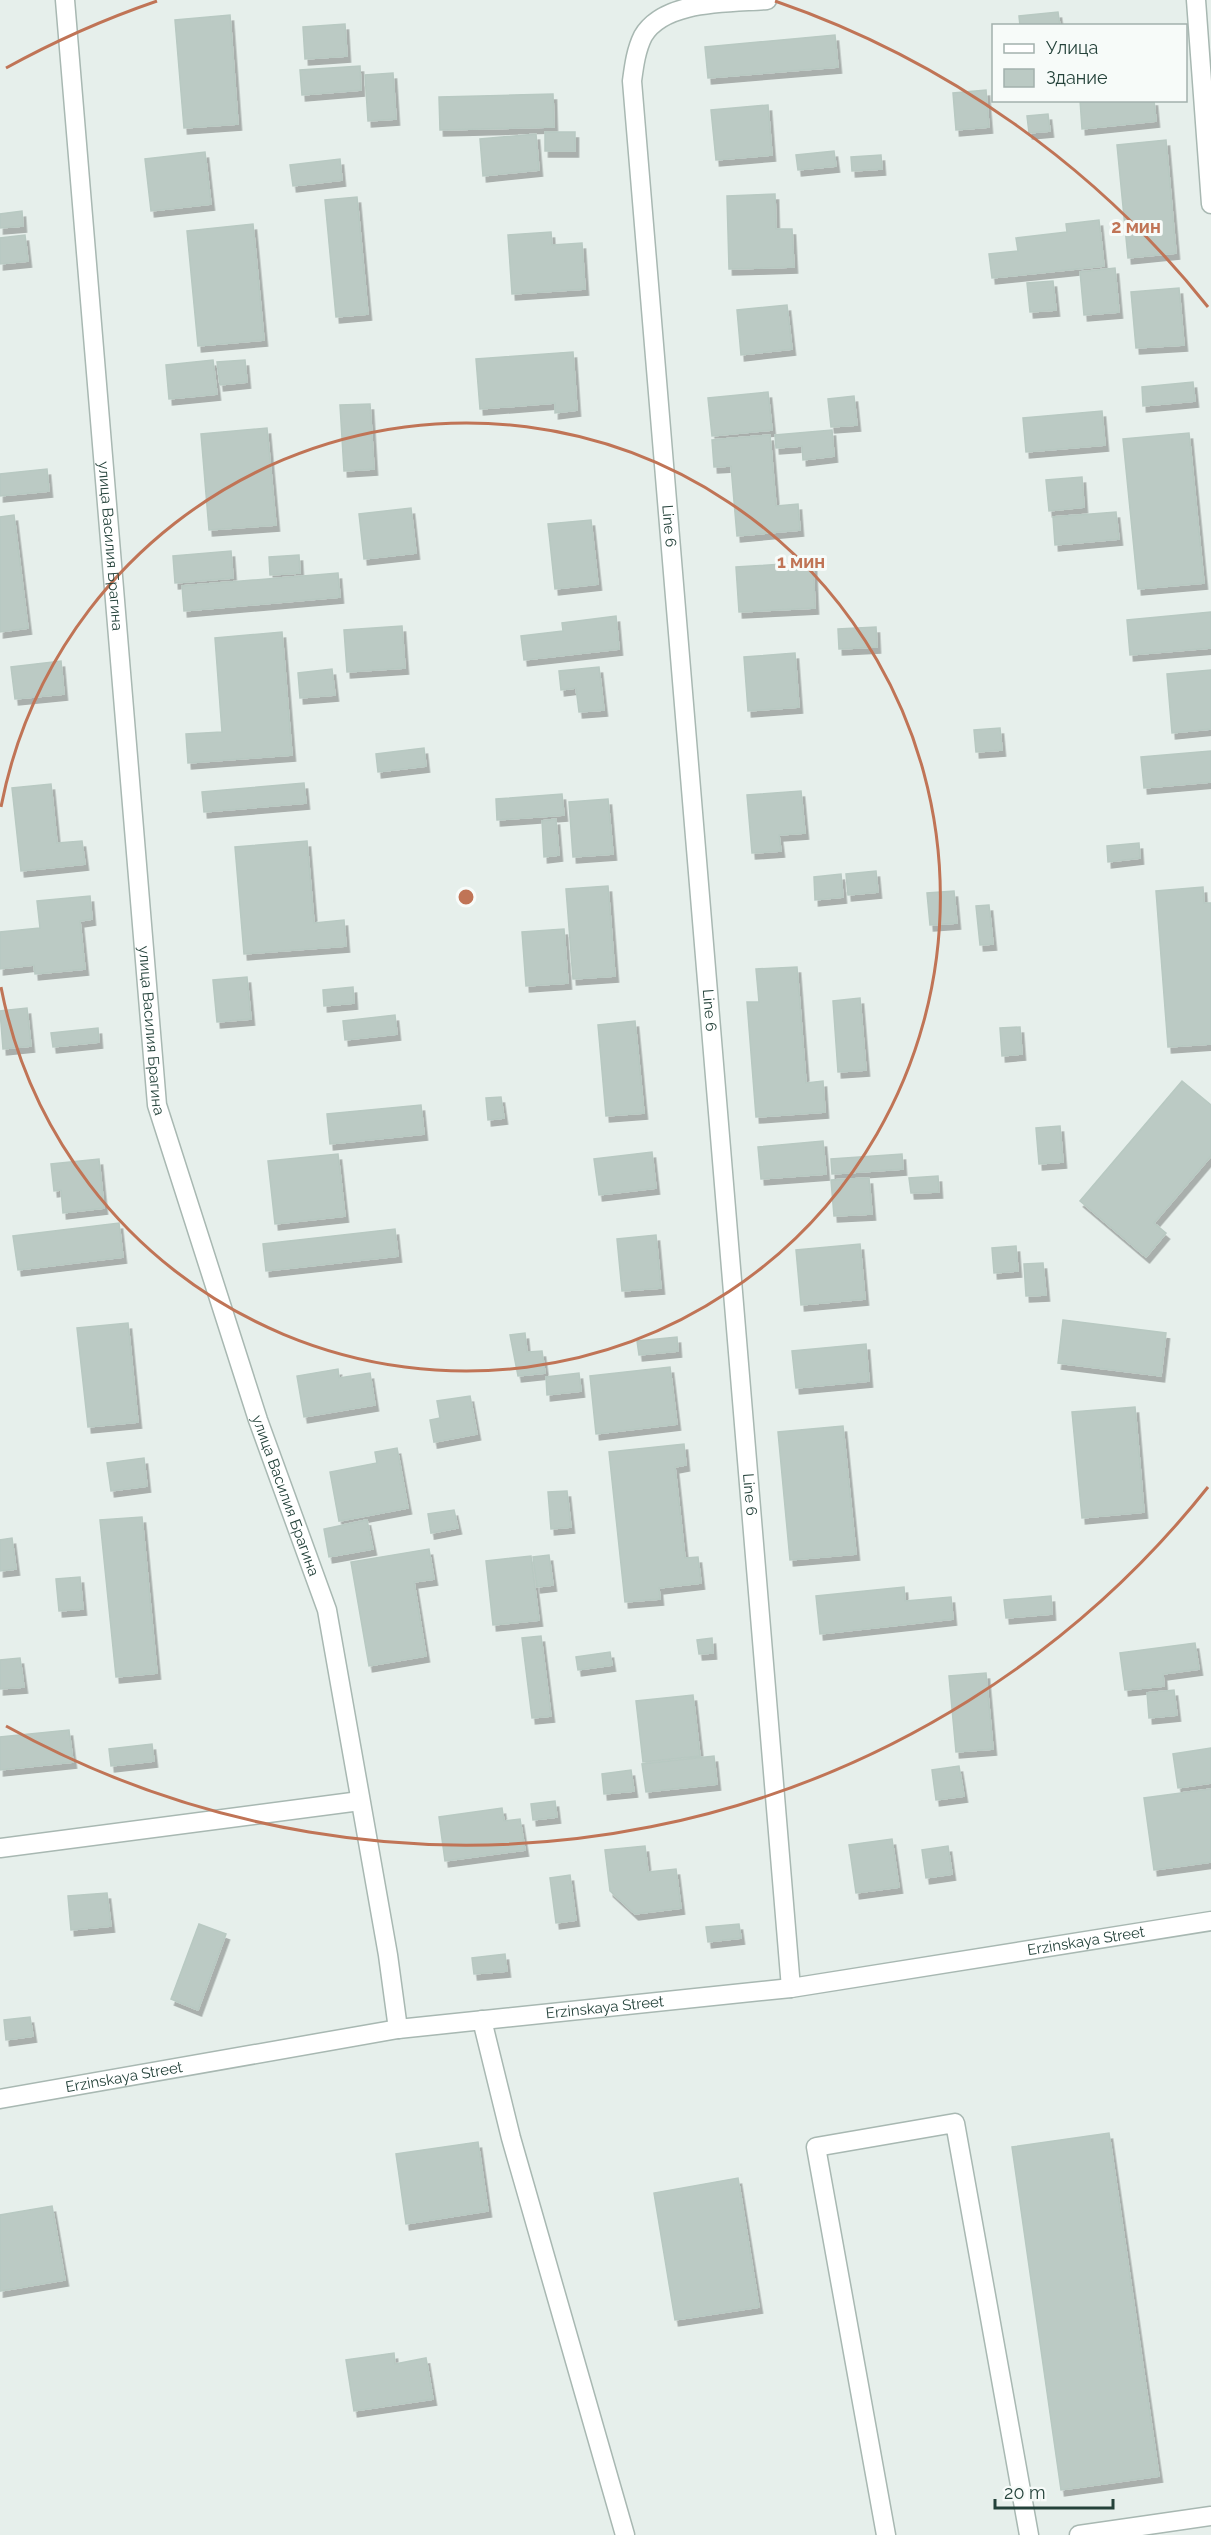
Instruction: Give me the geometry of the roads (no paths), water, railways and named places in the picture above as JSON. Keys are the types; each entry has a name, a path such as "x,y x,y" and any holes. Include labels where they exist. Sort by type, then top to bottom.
{"street":[{"name":"улица Василия Брагина","path":"65,0 157,1105 258,1420 327,1610 388,1955 398,2029"},
{"name":"Line 6","path":"767,0 682,7 661,17 644,34 636,56 632,81 791,1988"},
{"path":"1196,0 1211,204"},
{"path":"0,1848 360,1801"},
{"name":"Erzinskaya Street","path":"0,2099 398,2029 791,1988 1211,1921"},
{"path":"482,2020 515,2149 625,2535"},
{"path":"886,2535 816,2147 955,2122 1029,2535"},
{"path":"1079,2535 1211,2516"}]}
